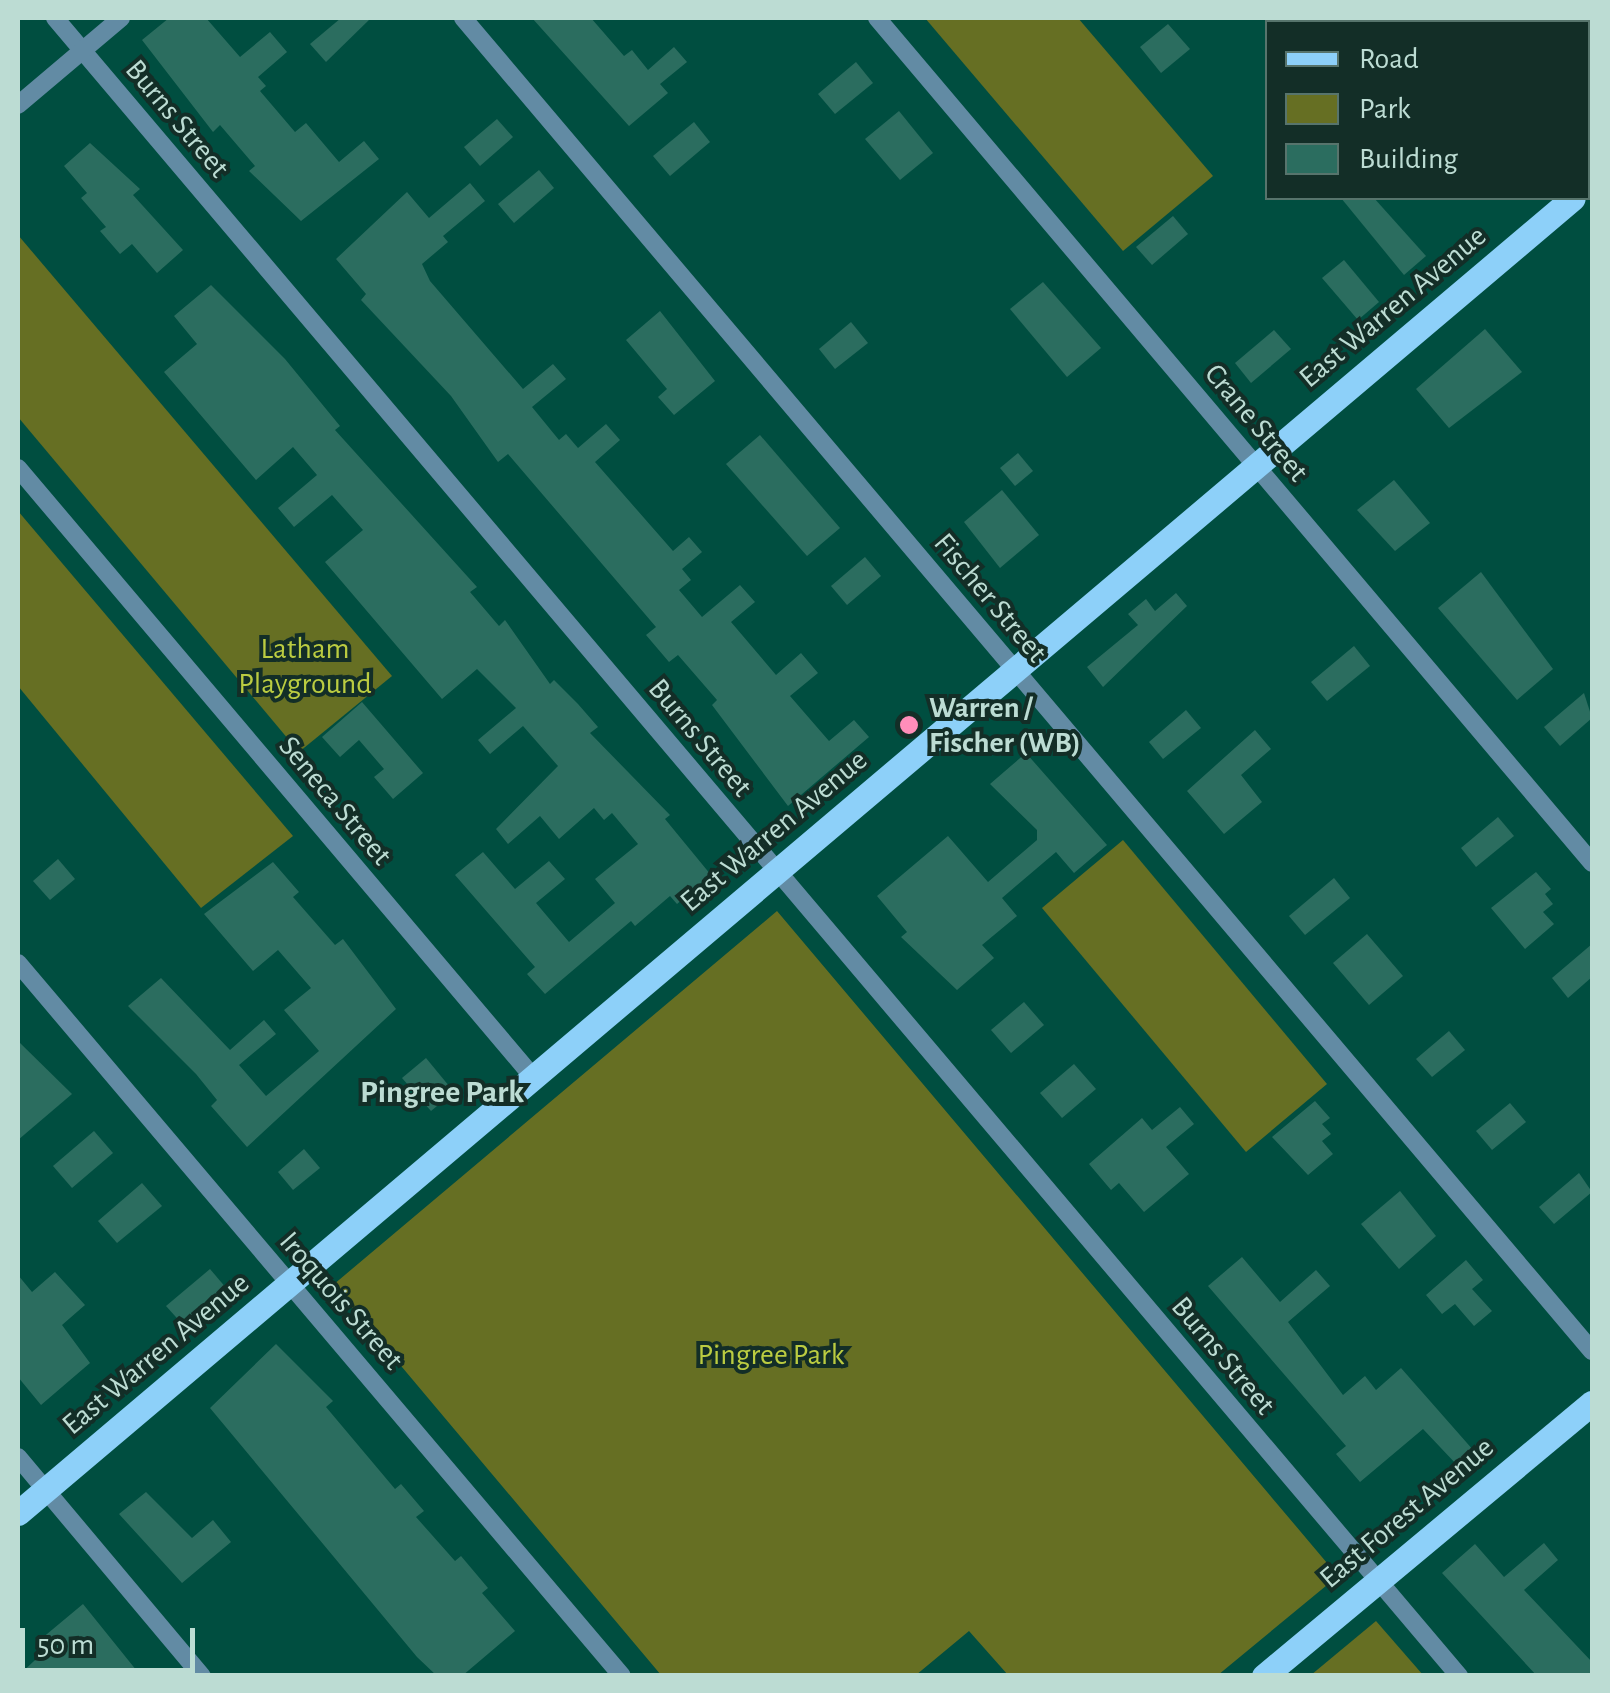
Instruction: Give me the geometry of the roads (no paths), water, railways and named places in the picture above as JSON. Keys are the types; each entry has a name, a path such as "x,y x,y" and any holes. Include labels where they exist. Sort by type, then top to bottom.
{"main road":[{"name":"East Warren Avenue","path":"18,1514 1571,200"},
{"name":"East Forest Avenue","path":"1264,1676 1592,1403"}],"street":[{"name":"Burns Street","path":"55,18 1459,1676"},
{"path":"18,105 121,18"},
{"name":"Fischer Street","path":"463,18 1592,1351"},
{"name":"Crane Street","path":"877,18 1592,864"},
{"name":"Seneca Street","path":"18,468 533,1077"},
{"name":"Iroquois Street","path":"18,963 622,1676"},
{"path":"18,1457 202,1676"}],"place":[{"name":"Warren / Fischer (WB)","path":"909,725"}],"district":[{"name":"Pingree Park","path":"442,1092"}],"park label":[{"name":"Latham Playground","path":"305,666"}]}
